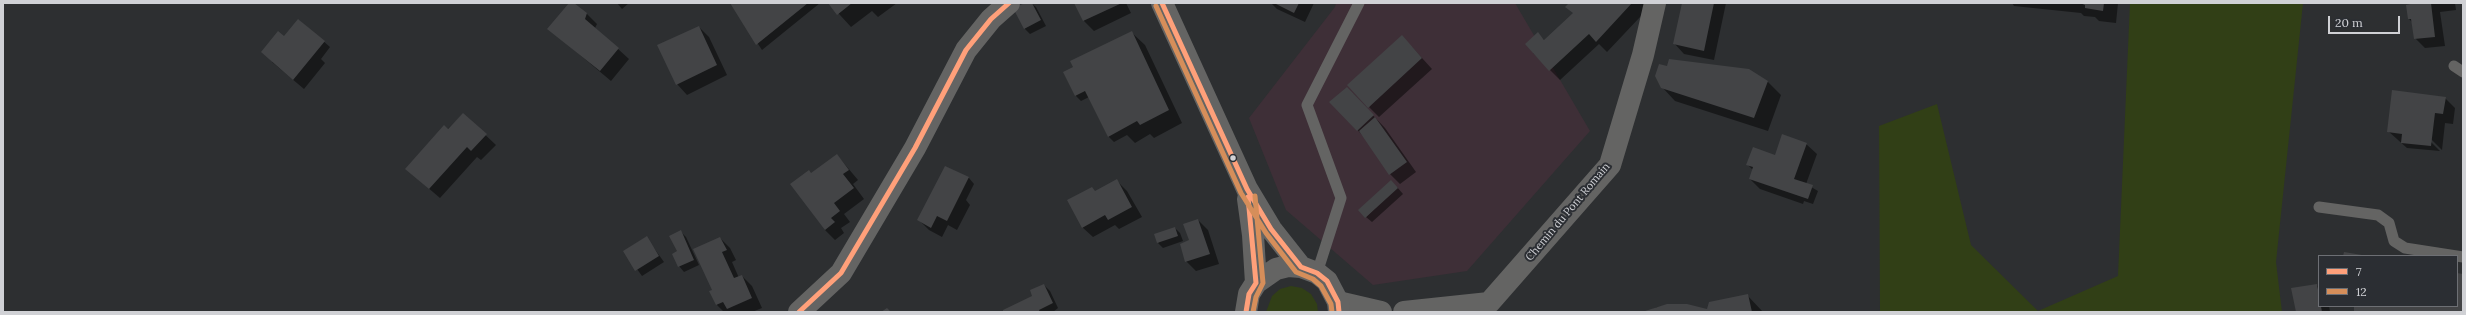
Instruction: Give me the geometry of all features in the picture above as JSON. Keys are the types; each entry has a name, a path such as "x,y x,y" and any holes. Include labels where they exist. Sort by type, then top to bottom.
{"street":[{"path":"799,312 841,273 915,148 966,50 991,19 1009,3"},
{"path":"1162,3 1246,190 1271,229 1309,270 1326,281 1338,307 1381,312"},
{"name":"Chemin du Pont Romain","path":"1404,312 1489,303 1610,165 1643,55 1655,3"},
{"path":"1246,190 1253,235 1256,283"},
{"path":"1246,312 1249,294 1256,283 1276,269 1288,266 1309,270"}],"lane":[{"path":"1309,270 1341,198 1307,105 1359,3"},
{"path":"2319,207 2378,215 2389,223 2394,241 2405,248 2450,255"}],"shaded area":[{"path":"1336,3 1515,3 1590,131 1467,271 1373,285 1286,210 1249,118 1335,7"}],"green space":[{"path":"2130,3 2303,3 2276,262 2282,312 1880,312 1879,126 1937,104 1971,245 2038,311 2118,276"},
{"path":"1291,286 1302,288 1311,294 1317,304 1318,312 1266,312 1272,296 1280,289"}],"building":[{"path":"569,3 574,3 587,13 585,19 619,48 600,71 547,29"},
{"path":"730,3 808,3 756,45"},
{"path":"828,3 852,3 837,15"},
{"path":"1025,3 1032,3 1041,20 1024,29 1013,8"},
{"path":"1074,3 1122,3 1083,21"},
{"path":"1274,3 1299,3 1294,13"},
{"path":"1569,3 1632,3 1596,42 1589,34 1549,71 1525,44 1538,32 1544,40 1573,13 1565,7"},
{"path":"1682,3 1714,3 1704,51 1673,44"},
{"path":"2080,3 2104,3 2103,11 2085,8 2085,5"},
{"path":"2415,3 2431,3 2435,37 2414,39 2411,19 2408,19 2406,5"},
{"path":"298,19 325,41 293,80 261,52 278,31 284,36"},
{"path":"699,26 717,65 676,85 657,45"},
{"path":"1132,31 1169,110 1140,125 1137,121 1108,137 1085,91 1075,96 1063,72 1073,67 1070,61"},
{"path":"1402,35 1422,58 1368,108 1347,85"},
{"path":"1669,59 1749,69 1768,81 1754,118 1661,88 1655,76 1659,64 1667,66"},
{"path":"1347,87 1374,115 1357,131 1329,102"},
{"path":"2392,90 2446,97 2443,114 2435,113 2431,146 2401,143 2402,134 2387,132"},
{"path":"463,113 487,134 471,151 467,147 429,189 405,169 444,125 448,129"},
{"path":"1375,117 1407,162 1389,175 1359,131"},
{"path":"1782,134 1807,143 1794,179 1813,185 1808,199 1749,179 1753,167 1746,165 1753,147 1775,155"},
{"path":"837,154 849,170 843,174 854,188 834,203 840,211 831,218 835,222 825,230 790,184 809,170 811,173"},
{"path":"945,166 969,177 947,221 937,216 931,228 917,220"},
{"path":"1117,179 1132,207 1108,220 1105,215 1082,228 1067,200 1092,187 1095,191"},
{"path":"1391,180 1398,188 1365,218 1358,210"},
{"path":"1198,219 1210,254 1185,262 1180,244 1189,240 1183,224"},
{"path":"1175,227 1178,236 1157,243 1154,234"},
{"path":"681,230 694,260 678,267 672,254 677,251 669,236"},
{"path":"647,236 659,256 635,271 623,251"},
{"path":"720,237 727,250 722,252 734,278 742,275 752,298 727,309 723,302 716,305 709,291 712,290 693,249"},
{"path":"2344,252 2362,255 2343,255"},
{"path":"2458,273 2463,274 2463,312 2354,312 2354,307 2458,307"},
{"path":"1044,284 1053,303 1039,310 1040,312 1003,312 1003,310 1032,296 1030,290"},
{"path":"2317,284 2318,307 2321,307 2322,312 2296,312 2291,288"},
{"path":"1748,294 1752,312 1642,312 1667,304 1687,304 1707,309 1709,302"},
{"path":"887,308 891,312 881,312"}],"transit line":[{"name":"7","path":"799,312 841,273 915,148 966,50 991,19 1009,3"},
{"name":"7","path":"1162,3 1247,189 1271,229 1301,267 1317,273 1327,281 1338,302 1339,312"},
{"name":"12","path":"1156,6 1241,193 1266,233 1296,272 1313,279 1321,286 1331,304 1332,312"},
{"name":"12","path":"1253,312 1256,297 1263,283 1255,196"},
{"name":"7","path":"1246,312 1249,294 1256,283 1248,197"}]}
